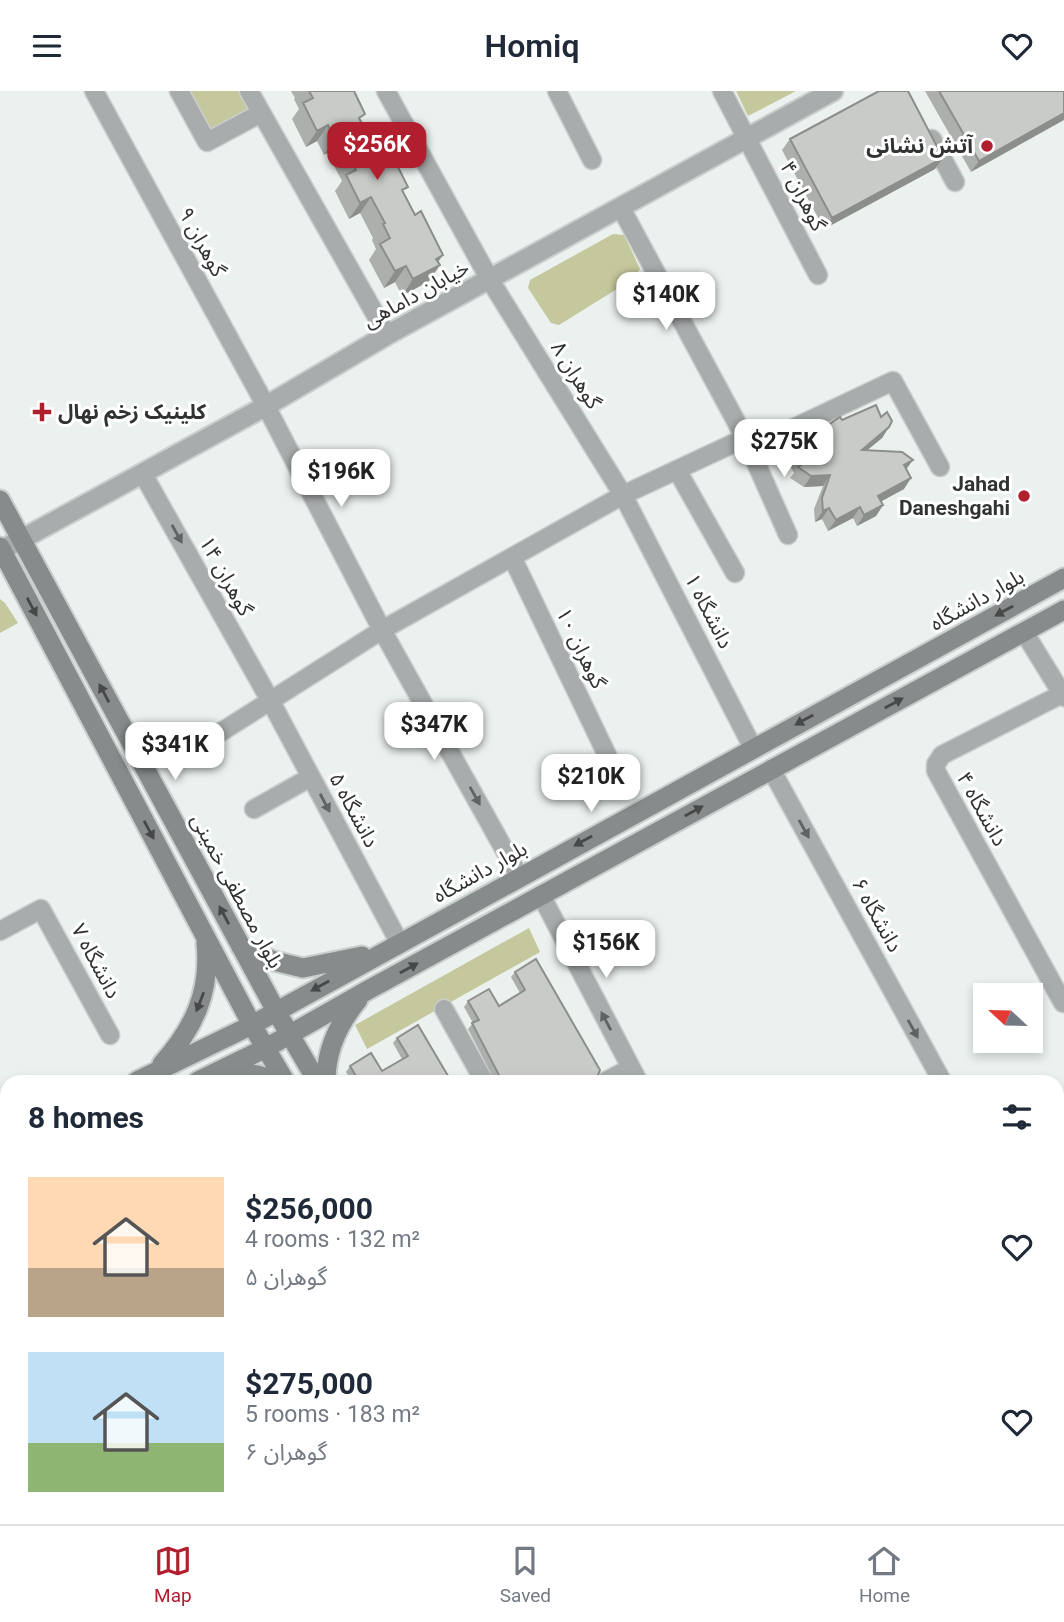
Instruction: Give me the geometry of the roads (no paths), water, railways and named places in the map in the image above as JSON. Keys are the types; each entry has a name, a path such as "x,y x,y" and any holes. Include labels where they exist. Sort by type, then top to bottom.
{"main road":[{"name":"بلوار مصطفی خمینی","path":"0,500 241,947 313,1075"},
{"path":"1,549 252,1025 282,1075"},
{"name":"بلوار دانشگاه","path":"148,1075 252,1025 1064,578"},
{"path":"210,1075 290,1035 771,769 1064,611"},
{"path":"156,1071 176,1049 201,1003 207,973 205,935"},
{"path":"241,947 274,961 303,968 391,947"},
{"path":"326,1075 333,1037 346,1014 365,992"},
{"path":"223,1075 256,1075"}],"street":[{"path":"179,91 207,142 261,113"},
{"path":"249,91 387,335"},
{"name":"گوهران ۸","path":"386,91 490,280 623,495"},
{"path":"557,91 592,160"},
{"name":"گوهران ۴","path":"722,91 818,275"},
{"name":"خیابان داماهی","path":"1,549 143,474 387,335 833,91"},
{"name":"گوهران ۹","path":"96,95 266,406 382,630 519,876"},
{"path":"925,125 955,182"},
{"path":"621,208 745,438 788,535"},
{"path":"221,732 382,630 623,495 745,438 781,435 893,381 940,467"},
{"path":"677,470 735,573"},
{"name":"گوهران ۱۴","path":"143,474 270,700"},
{"name":"دانشگاه ۱","path":"623,495 753,748"},
{"name":"گوهران ۱۰","path":"513,559 608,757"},
{"path":"1024,632 1063,696"},
{"name":"دانشگاه ۴","path":"1063,696 942,755 936,764 936,771 1063,1003"},
{"name":"دانشگاه ۵","path":"270,700 311,777 391,947"},
{"name":"دانشگاه ۶","path":"771,769 939,1075"},
{"path":"254,809 311,777"},
{"path":"541,895 634,1075"},
{"name":"دانشگاه ۷","path":"0,931 41,909 110,1035"},
{"path":"444,1009 481,1075"}],"place":[{"name":"آتش نشانی","path":"987,146"},
{"name":"کلینیک زخم نهال","path":"42,412"},
{"name":"Jahad Daneshgahi","path":"1024,496"}]}
